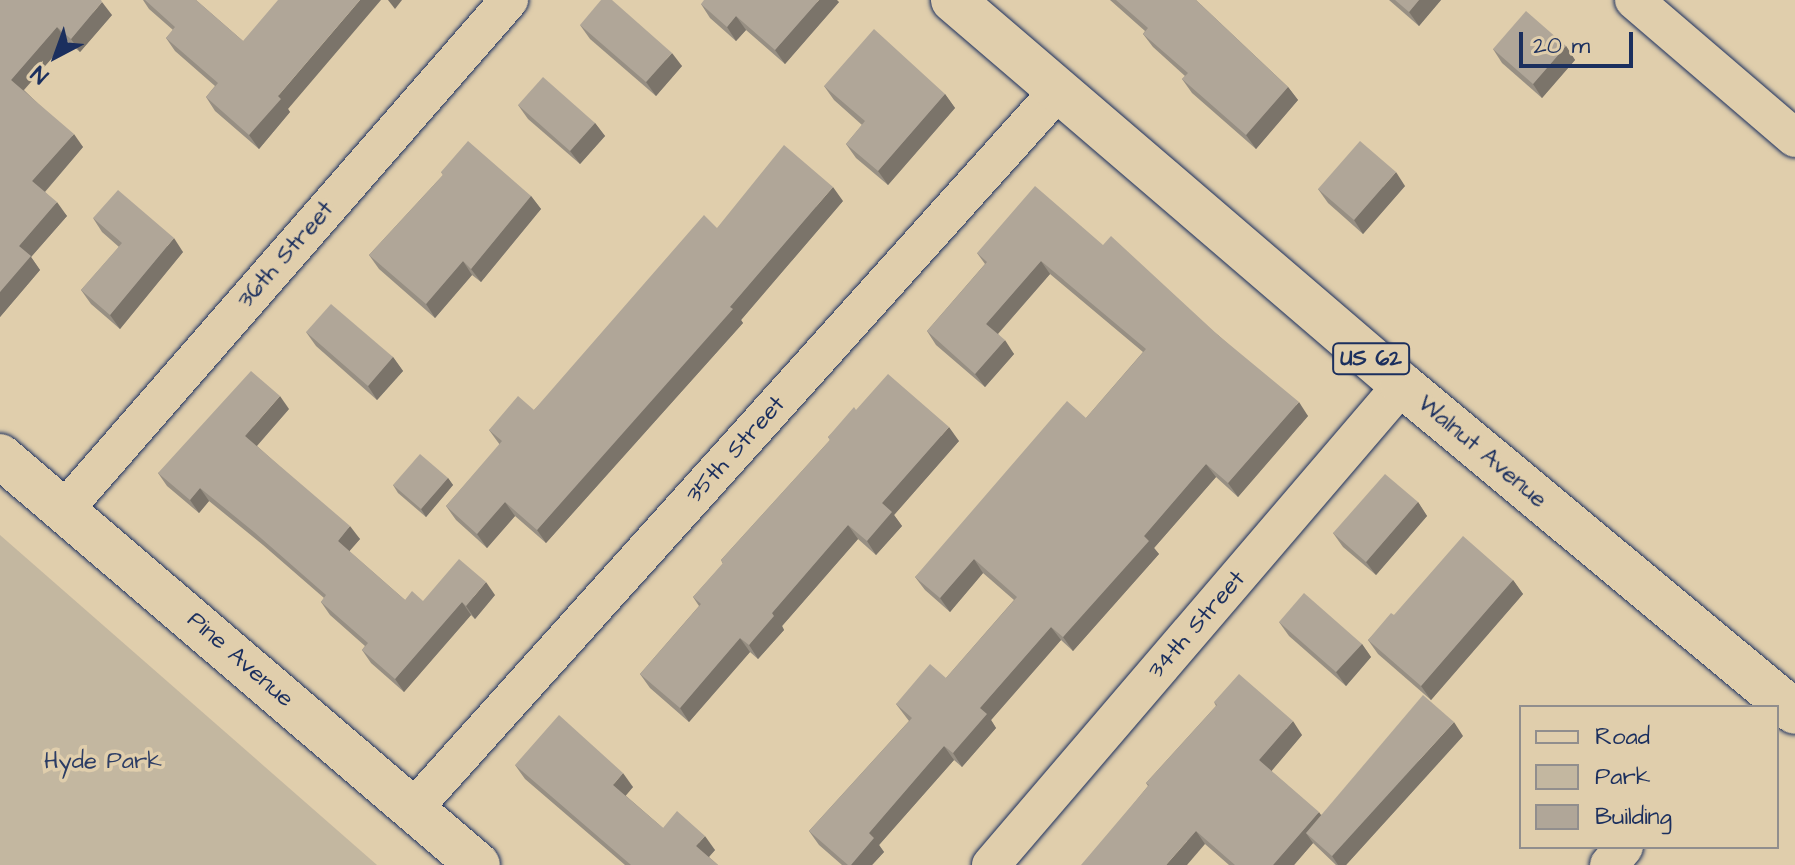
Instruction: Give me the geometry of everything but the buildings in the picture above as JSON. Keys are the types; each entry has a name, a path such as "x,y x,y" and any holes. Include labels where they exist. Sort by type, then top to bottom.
{"main road":[{"name":"Walnut Avenue","path":"953,0 1768,702"},
{"name":"Pine Avenue","path":"0,456 478,865"}],"street":[{"name":"36th Street","path":"64,510 509,0"},
{"path":"1634,0 1795,138"},
{"name":"35th Street","path":"413,809 1059,90"},
{"name":"34th Street","path":"991,865 1402,385"},
{"path":"1609,865 1622,849"}],"green space":[{"name":"Hyde Park","path":"0,535 377,865 0,865"}]}
